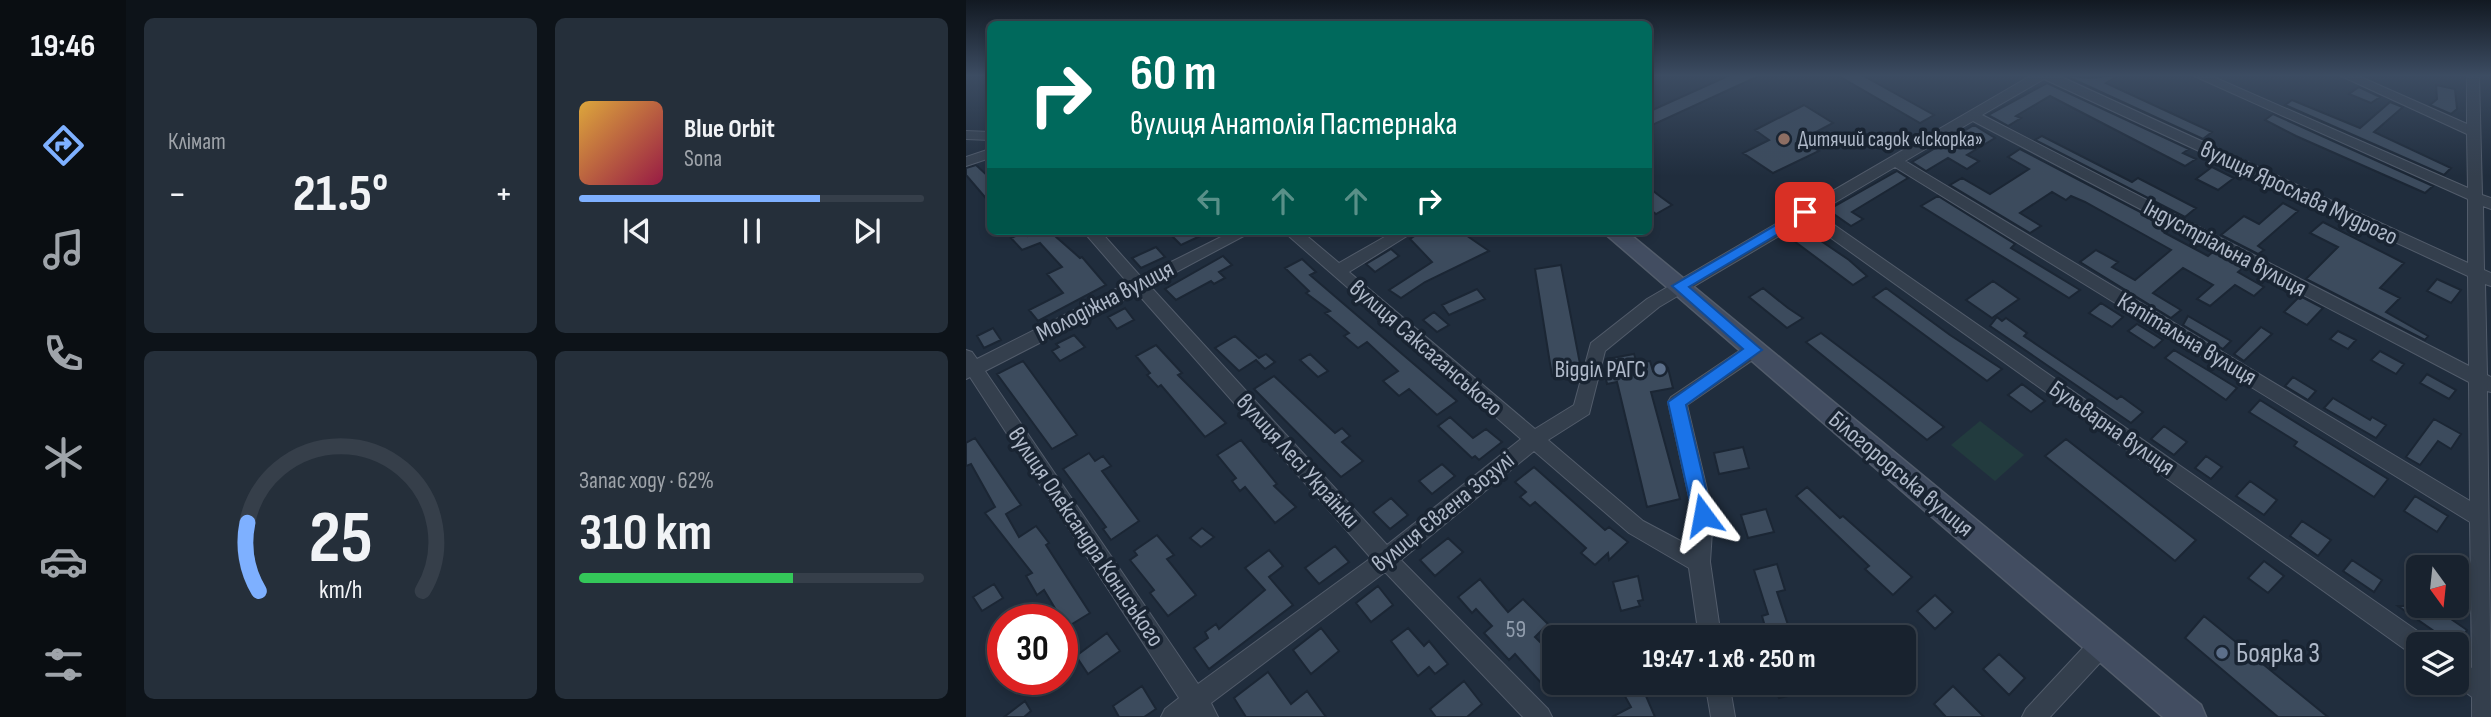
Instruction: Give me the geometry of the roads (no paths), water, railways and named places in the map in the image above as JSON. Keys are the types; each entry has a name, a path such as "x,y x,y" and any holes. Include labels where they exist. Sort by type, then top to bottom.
{"street":[{"name":"вулиця Євгена Зозулі","path":"1173,717 1200,708 1532,441 1582,409 1597,348 1679,286 1985,108"},
{"name":"вулиця Ярослава Мудрого","path":"2117,108 2484,278"},
{"path":"2274,108 2483,201"},
{"path":"2419,108 2480,136"},
{"path":"2479,108 2486,491 2480,518 2487,630 2484,717"},
{"name":"Індустріальна вулиця","path":"1972,116 2485,383"},
{"path":"966,135 987,136"},
{"path":"966,162 987,154"},
{"name":"Капітальна вулиця","path":"1894,160 2480,518"},
{"name":"Бульварна вулиця","path":"1805,212 2406,637"},
{"name":"вулиця Лесі Українки","path":"1095,235 1385,559 1540,717"},
{"name":"Молодіжна вулиця","path":"969,366 1237,235"},
{"name":"вулиця Саксаганського","path":"1296,235 1532,441 1636,527 1699,562"},
{"path":"1338,271 1400,235"},
{"name":"Білогородська вулиця","path":"1618,235 2189,717"},
{"path":"1708,625 1699,562 1703,515 1677,402 1754,350"},
{"name":"вулиця Олександра Кониського","path":"969,366 1200,708"},
{"path":"2034,717 2102,643"},
{"path":"2469,680 2484,691"},
{"path":"1719,695 1723,717"}],"place":[{"name":"Дитячий садок «Іскорка»","path":"1784,139"},
{"name":"Відділ РАГС","path":"1660,369"},
{"name":"Боярка 3","path":"2222,653"}]}
